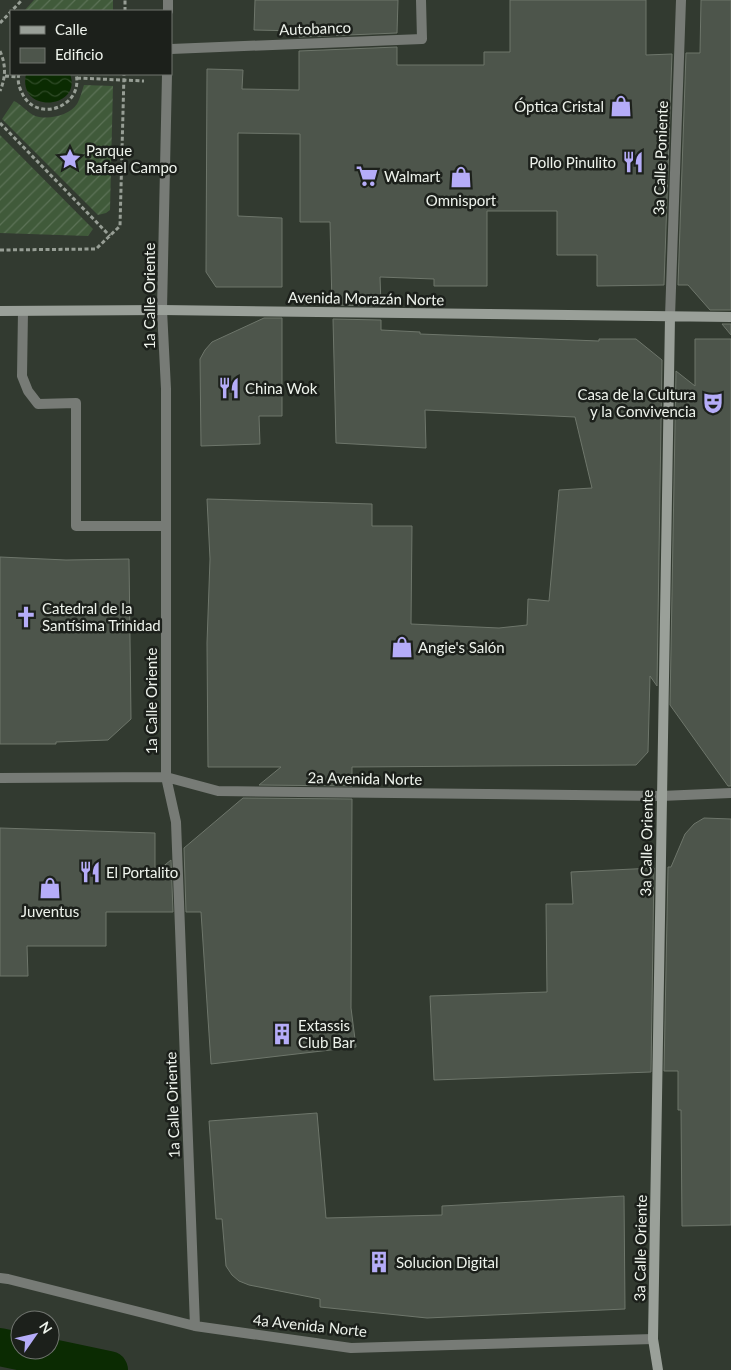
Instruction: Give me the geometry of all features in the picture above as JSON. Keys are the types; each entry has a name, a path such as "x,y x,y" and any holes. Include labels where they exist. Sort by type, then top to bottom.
{"main road":[{"name":"Avenida Morazán Norte","path":"0,311 162,310 731,317"},
{"name":"3a Calle Oriente","path":"658,1370 653,1339 670,317"}],"street":[{"name":"Autobanco","path":"172,49 422,39 421,0"},
{"name":"3a Calle Poniente","path":"670,317 681,0"},
{"name":"1a Calle Oriente","path":"166,75 162,310 166,389 166,777 176,822 195,1326"},
{"path":"23,311 22,376 28,391 38,404 76,403 76,526 166,526"},
{"name":"2a Avenida Norte","path":"0,778 166,777 218,791 662,796 731,793"},
{"name":"4a Avenida Norte","path":"0,1278 195,1326 352,1348 653,1339"}],"path":[{"path":"12,10 22,0"},
{"path":"0,23 10,13"},
{"path":"0,51 4,61 5,76 0,91"},
{"path":"5,76 19,75 19,87 23,96 30,104 47,110 66,104 73,97 77,88 77,76 124,80"},
{"path":"0,250 96,249 120,226 124,75"},
{"path":"0,123 110,236"}],"shaded area":[{"path":"34,0 113,0 113,10 25,10"},
{"path":"84,85 113,86 110,210 98,215 2,119 14,101 38,117 51,117 69,112 77,104"},
{"path":"0,135 93,229 88,236 0,233"}],"water":[{"path":"26,75 70,75 71,86 67,95 59,100 50,102 39,101 31,96 26,87"}],"building":[{"path":"255,0 398,0 397,33 299,37 299,31 254,30"},
{"path":"510,0 646,0 646,55 672,54 664,285 597,286 597,255 557,255 557,211 487,211 487,286 434,286 434,279 380,277 381,306 332,305 330,222 300,222 300,134 238,133 238,216 282,218 282,287 216,287 206,272 207,69 243,70 242,89 299,90 299,51 397,47 397,65 484,65 484,52 510,52"},
{"path":"701,0 731,0 731,310 710,310 688,285 678,285 686,53 700,53"},
{"name":"China Wok","path":"264,318 282,318 282,416 259,416 260,444 201,446 200,359 212,342"},
{"path":"333,319 381,320 381,330 420,332 420,334 599,341 599,339 636,339 662,360 657,686 650,676 648,752 636,765 352,767 352,786 259,785 281,767 208,767 207,643 210,559 207,499 372,504 372,526 412,526 411,624 499,628 527,625 528,599 549,601 559,490 592,488 575,417 425,410 426,448 336,443"},
{"path":"722,324 731,324 731,335"},
{"path":"695,339 731,339 731,786 728,786 670,705 676,371 695,386"},
{"path":"0,557 66,560 129,559 131,719 108,740 56,742 56,744 0,744"},
{"path":"243,798 352,799 351,1008 356,1047 211,1064 201,912 186,912 184,848"},
{"path":"704,818 731,819 731,1225 682,1226 681,1110 678,1110 678,1071 664,1071 668,867 671,867 685,834 694,824"},
{"path":"0,828 155,833 155,873 171,860 173,912 106,912 106,946 27,946 28,976 0,976"},
{"path":"654,868 651,1072 434,1080 430,996 547,992 546,904 573,904 571,872"},
{"path":"317,1113 326,1218 442,1215 442,1206 624,1196 625,1309 427,1318 320,1307 320,1299 249,1285 239,1281 226,1266 222,1219 216,1219 209,1121"}],"waterway":[{"path":"0,1347 109,1370"}],"place":[{"name":"Óptica Cristal","path":"621,106"},
{"name":"Parque Rafael Campo","path":"70,159"},
{"name":"Pollo Pinulito","path":"633,162"},
{"name":"Walmart","path":"367,176"},
{"name":"Omnisport","path":"461,177"},
{"name":"China Wok","path":"229,388"},
{"name":"Casa de la Cultura y la Convivencia","path":"713,403"},
{"name":"Catedral de la Santísima Trinidad","path":"26,617"},
{"name":"Angie's Salón","path":"402,647"},
{"name":"El Portalito","path":"90,872"},
{"name":"Juventus","path":"50,888"},
{"name":"Extassis Club Bar","path":"282,1034"},
{"name":"Solucion Digital","path":"379,1262"}]}
